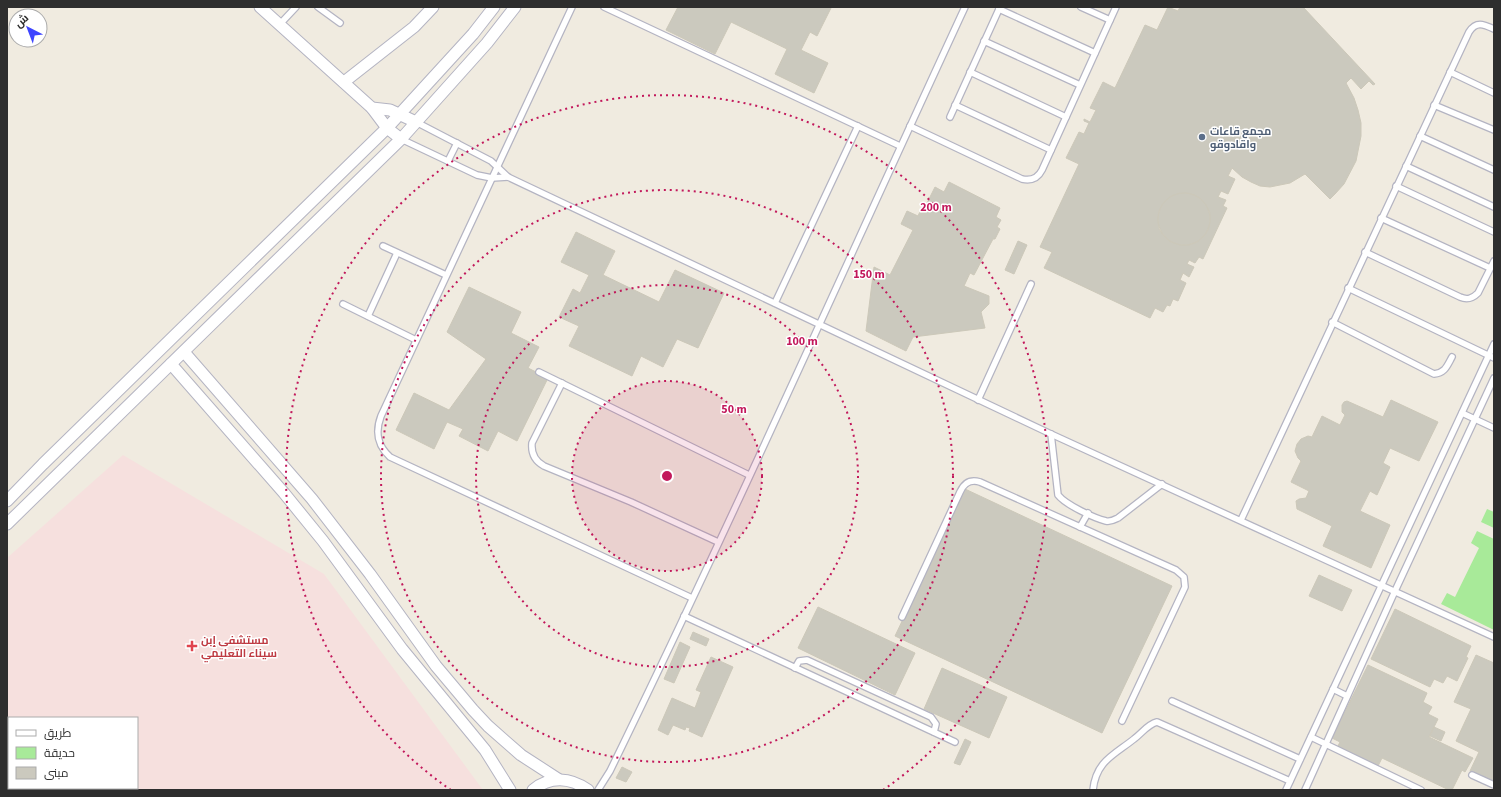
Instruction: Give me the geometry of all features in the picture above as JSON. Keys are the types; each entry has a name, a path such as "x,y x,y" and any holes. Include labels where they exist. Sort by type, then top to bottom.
{"street":[{"path":"260,7 372,108 387,128 401,139"},
{"path":"344,82 414,27 434,7"},
{"path":"7,501 49,458 387,128 473,34 494,7"},
{"path":"7,524 401,139 487,43 515,7"},
{"path":"372,108 390,110 416,122"},
{"path":"184,352 312,499 370,574 436,666 472,710 493,731 522,755 558,779 574,782 588,790"},
{"path":"171,364 313,528 402,649 482,745 499,770 510,790"},
{"path":"533,790 541,784 558,779"}],"lane":[{"path":"280,24 296,7"},
{"path":"318,7 340,23"},
{"path":"572,7 416,340 378,424 377,434 383,450 390,457 692,598"},
{"path":"604,7 900,146"},
{"path":"598,790 614,762 684,616 965,7"},
{"path":"1081,7 1110,20"},
{"path":"910,126 1025,180 1032,179 1040,173 1116,7"},
{"path":"950,117 999,8 1095,53"},
{"path":"1241,520 1332,322 1434,105 1472,28 1475,25 1480,24 1494,29"},
{"path":"984,41 1080,85"},
{"path":"970,72 1066,117"},
{"path":"1450,72 1494,93"},
{"path":"955,105 1051,150"},
{"path":"1434,105 1494,130"},
{"path":"416,122 485,157 497,165 508,177 978,400 1494,637"},
{"path":"775,303 858,126"},
{"path":"1420,136 1494,170"},
{"path":"401,139 477,175 492,178 508,177"},
{"path":"448,161 457,143"},
{"path":"1406,166 1494,207"},
{"path":"1396,186 1494,232"},
{"path":"1381,218 1490,268"},
{"path":"383,246 446,275"},
{"path":"1365,252 1464,299 1471,298 1478,293 1494,261"},
{"path":"368,316 397,253"},
{"path":"978,400 1031,284"},
{"path":"1348,288 1491,356"},
{"path":"343,304 416,340"},
{"path":"1332,322 1434,374 1445,370 1452,357"},
{"path":"1286,790 1381,584 1462,413 1491,356 1494,344"},
{"path":"539,372 750,475"},
{"path":"1305,790 1494,378"},
{"path":"562,383 532,443 532,452 536,461 544,466 631,502 718,542"},
{"path":"1462,413 1494,428"},
{"path":"1051,434 1058,495 1062,500 1088,513 1106,521 1113,521 1162,484"},
{"path":"902,617 960,492 964,485 968,482 980,482 1179,572 1185,580 1184,590 1122,721"},
{"path":"1080,527 1088,513"},
{"path":"684,616 955,742"},
{"path":"795,668 799,661 807,660 928,716 935,721 936,727 934,732"},
{"path":"1333,689 1347,696"},
{"path":"1172,701 1300,759"},
{"path":"1093,790 1097,773 1106,760 1150,725 1157,722 1290,781"},
{"path":"1310,737 1421,790"},
{"path":"1472,775 1494,785"}],"shaded area":[{"name":"مستشفى إبن سيناء التعليمي","path":"123,455 324,574 483,790 7,790 7,558"}],"green space":[{"path":"1487,509 1494,512 1494,528 1481,522"},
{"path":"1477,531 1494,539 1494,630 1441,604 1447,593 1455,597 1479,548 1471,543"}],"building":[{"path":"678,7 830,7 831,8 817,36 810,32 801,50 828,63 814,93 775,74 787,49 731,22 715,54 666,30"},
{"path":"1168,7 1178,11 1180,7 1298,7 1296,9 1303,7 1375,84 1373,85 1369,81 1361,89 1351,78 1346,83 1354,98 1358,110 1361,123 1361,136 1356,161 1344,184 1335,194 1330,199 1305,174 1290,183 1270,187 1260,186 1251,182 1242,177 1232,168 1228,176 1235,179 1228,194 1221,191 1218,197 1226,200 1223,206 1227,208 1203,259 1199,257 1195,263 1189,260 1187,264 1194,267 1189,277 1183,273 1180,280 1186,283 1178,301 1173,299 1170,306 1167,305 1163,312 1155,308 1150,318 1044,268 1052,252 1040,247 1079,164 1066,158 1079,132 1084,134 1089,123 1084,121 1084,119 1090,122 1096,110 1090,108 1103,82 1115,88 1145,25 1157,30","holes":["1186,193 1201,199 1210,213 1208,230 1197,242 1189,245 1180,245 1171,242 1159,229 1159,211 1170,197"]},
{"path":"949,182 1000,208 996,217 1001,220 997,227 1000,229 974,275 970,273 964,286 989,296 989,304 981,312 985,328 913,337 906,351 866,331 874,267 890,275 913,230 901,224 907,211 918,216 924,203 926,205 935,187 944,192"},
{"path":"1179,193 1189,193 1198,197 1206,205 1210,214 1210,224 1206,233 1198,241 1189,245 1179,245 1170,241 1162,233 1158,224 1158,214 1162,205 1170,197"},
{"path":"576,232 615,251 603,275 659,302 675,270 724,293 698,348 677,339 663,367 641,356 632,376 569,346 579,326 559,317 573,289 580,293 589,275 561,262"},
{"path":"1018,241 1027,245 1014,274 1005,270"},
{"path":"469,287 521,312 511,333 539,347 528,368 548,378 517,441 498,431 488,451 459,436 463,429 447,422 434,449 396,430 414,393 449,410 486,359 447,332"},
{"path":"1391,400 1438,422 1419,461 1390,448 1383,463 1390,467 1377,495 1370,491 1360,511 1390,525 1371,568 1323,546 1332,526 1297,509 1296,501 1306,498 1309,491 1291,482 1301,461 1295,451 1297,444 1301,439 1308,436 1312,437 1322,416 1340,425 1345,415 1342,412 1342,405 1347,401 1383,417"},
{"path":"965,489 1172,586 1102,733 895,636"},
{"path":"1319,575 1352,590 1342,611 1309,596"},
{"path":"818,607 915,653 895,695 798,648"},
{"path":"1395,609 1471,646 1466,657 1468,658 1457,681 1447,676 1443,683 1434,679 1430,687 1371,659"},
{"path":"693,632 709,639 706,646 690,639"},
{"path":"680,642 690,647 674,683 664,679"},
{"path":"1476,655 1494,663 1493,781 1470,771 1479,752 1456,741 1471,709 1454,702"},
{"path":"711,657 733,667 702,737 689,731 690,728 686,727 685,730 673,725 668,735 658,730 672,698 695,708 701,692 696,690"},
{"path":"1368,665 1427,693 1423,702 1432,707 1428,714 1438,719 1429,737 1473,758 1465,772 1462,770 1452,790 1449,790 1382,758 1377,768 1337,748 1340,742 1332,738"},
{"path":"942,668 1007,697 989,738 924,709"},
{"path":"1434,727 1445,732 1441,741 1430,736"},
{"path":"965,739 971,742 960,765 954,763"},
{"path":"622,767 632,772 626,782 616,778"}],"place":[{"name":"مجمع قاعات واقادوقو","path":"1202,137"},
{"name":"مستشفى إبن سيناء التعليمي","path":"192,646"}]}
